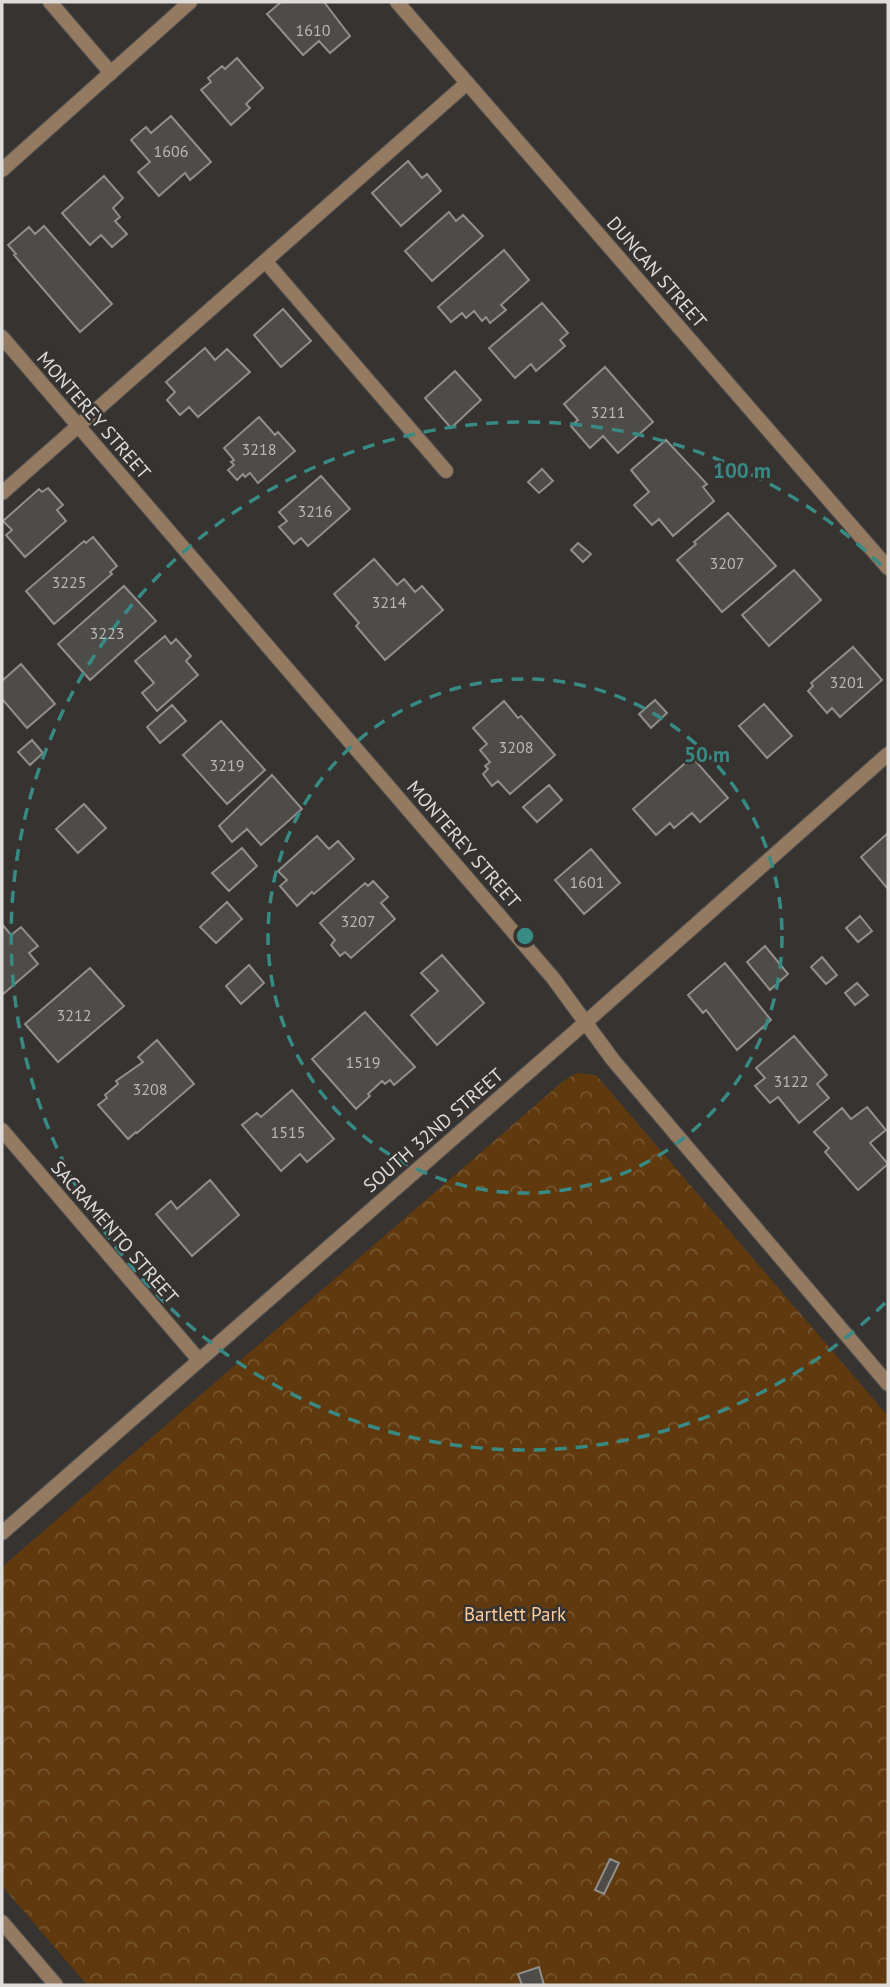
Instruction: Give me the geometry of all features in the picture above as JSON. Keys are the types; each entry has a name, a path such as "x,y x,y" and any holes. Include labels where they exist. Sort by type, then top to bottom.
{"street":[{"path":"50,2 111,73"},
{"path":"2,170 190,2"},
{"name":"DUNCAN STREET","path":"397,2 888,568"},
{"path":"2,493 467,83"},
{"path":"266,262 446,471"},
{"name":"MONTEREY STREET","path":"2,337 553,978 613,1060 888,1384"},
{"name":"SOUTH 32ND STREET","path":"2,1532 586,1022 888,754"},
{"name":"SACRAMENTO STREET","path":"2,1129 199,1360"},
{"path":"2,1922 56,1985"}],"green space":[{"name":"Bartlett Park","path":"576,1073 596,1075 888,1416 888,1985 87,1985 2,1886 2,1567 561,1083"}],"building":[{"path":"281,2 324,2 350,36 330,53 319,41 303,55 267,14"},
{"path":"237,58 263,88 246,104 250,108 231,125 201,90 211,82 208,78 222,66 225,69"},
{"path":"171,116 211,162 190,180 185,173 159,196 138,172 150,162 131,140 146,127 151,133"},
{"path":"408,161 422,178 427,174 441,191 401,226 372,193"},
{"path":"104,176 123,198 113,208 120,217 115,221 127,234 112,247 101,235 90,245 62,213"},
{"path":"449,212 456,221 463,215 483,236 432,281 405,251"},
{"path":"44,226 112,304 80,332 8,245 29,227 35,234"},
{"path":"504,250 529,280 501,305 506,310 490,323 486,317 482,321 474,311 466,318 462,313 451,322 438,307"},
{"path":"542,303 568,333 560,340 565,346 536,371 531,364 515,378 489,348"},
{"path":"283,309 311,341 281,367 254,335"},
{"path":"205,348 215,360 227,349 250,372 198,417 189,407 180,415 167,400 175,392 166,382"},
{"path":"605,367 653,422 618,453 603,436 590,448 571,426 578,420 564,404"},
{"path":"455,371 481,400 451,428 425,398"},
{"path":"259,417 275,435 278,432 295,451 258,483 250,473 245,477 243,474 237,480 228,470 234,465 231,462 234,460 224,448"},
{"path":"666,440 707,484 703,487 714,501 673,536 659,519 652,525 634,505 649,492 631,470"},
{"path":"542,469 553,481 539,493 528,482"},
{"path":"321,476 350,509 308,546 301,538 294,544 279,527 287,521 279,512"},
{"path":"48,488 63,505 57,510 66,521 25,557 6,535 12,530 3,521 39,489 42,492"},
{"path":"728,513 776,566 722,612 677,560"},
{"path":"93,537 117,566 110,572 112,574 54,624 26,591 84,541 86,543"},
{"path":"578,543 591,554 583,562 571,550"},
{"path":"374,559 397,585 404,579 415,592 422,586 443,610 385,660 356,626 359,623 334,594"},
{"path":"794,570 821,600 769,646 742,615"},
{"path":"124,586 156,621 90,680 58,644"},
{"path":"165,636 171,644 176,639 191,656 186,661 198,675 157,711 142,693 154,683 135,661"},
{"path":"853,647 882,680 840,717 832,708 827,713 808,691 813,686 811,683"},
{"path":"21,664 55,704 27,728 2,699 2,681"},
{"path":"655,700 667,713 651,728 639,714"},
{"path":"504,701 555,755 510,794 498,781 492,786 483,774 488,769 485,766 490,762 480,750 487,744 473,728"},
{"path":"764,704 792,736 767,758 739,726"},
{"path":"172,705 186,721 160,743 147,727"},
{"path":"221,721 265,770 227,804 183,755"},
{"path":"32,740 43,753 30,765 18,752"},
{"path":"692,757 728,798 700,822 692,813 674,828 670,823 656,835 633,809"},
{"path":"272,775 302,809 261,845 247,829 232,842 219,826"},
{"path":"549,785 562,800 537,822 523,807"},
{"path":"84,804 106,828 78,853 56,829"},
{"path":"888,833 888,889 861,857"},
{"path":"317,836 329,849 338,841 354,859 297,906 280,886 287,880 278,871"},
{"path":"242,848 257,866 229,891 212,873"},
{"path":"591,849 620,883 584,914 555,880"},
{"path":"373,881 388,897 381,903 395,919 351,958 345,952 340,956 331,945 335,940 320,923 365,883 368,886"},
{"path":"227,902 242,919 216,943 200,927"},
{"path":"860,916 872,931 858,942 846,928"},
{"path":"2,924 11,935 21,927 38,946 29,953 38,964 2,995"},
{"path":"765,946 788,974 770,990 747,962"},
{"path":"442,955 484,1003 437,1045 411,1015 438,991 421,973"},
{"path":"822,957 837,975 826,984 811,967"},
{"path":"725,963 771,1020 737,1050 706,1010 703,1013 688,995"},
{"path":"249,965 264,983 241,1004 226,986"},
{"path":"90,968 124,1006 58,1062 25,1024"},
{"path":"857,983 868,995 855,1005 845,993"},
{"path":"365,1012 415,1067 394,1085 390,1080 385,1084 382,1081 356,1109 312,1059"},
{"path":"794,1036 827,1075 817,1084 829,1098 799,1123 778,1097 770,1103 755,1086 765,1078 756,1068"},
{"path":"157,1040 194,1084 128,1139 98,1105 118,1084 116,1081 143,1062 138,1057"},
{"path":"292,1090 334,1139 307,1162 300,1154 281,1171 242,1125 257,1113 261,1117"},
{"path":"867,1107 886,1130 870,1143 888,1164 858,1190 825,1152 829,1148 814,1132 842,1108 851,1119"},
{"path":"210,1180 239,1215 192,1256 156,1214 171,1201 177,1209"},
{"path":"610,1859 619,1863 604,1894 595,1890"},
{"path":"539,1967 544,1985 522,1985 518,1974"}]}
